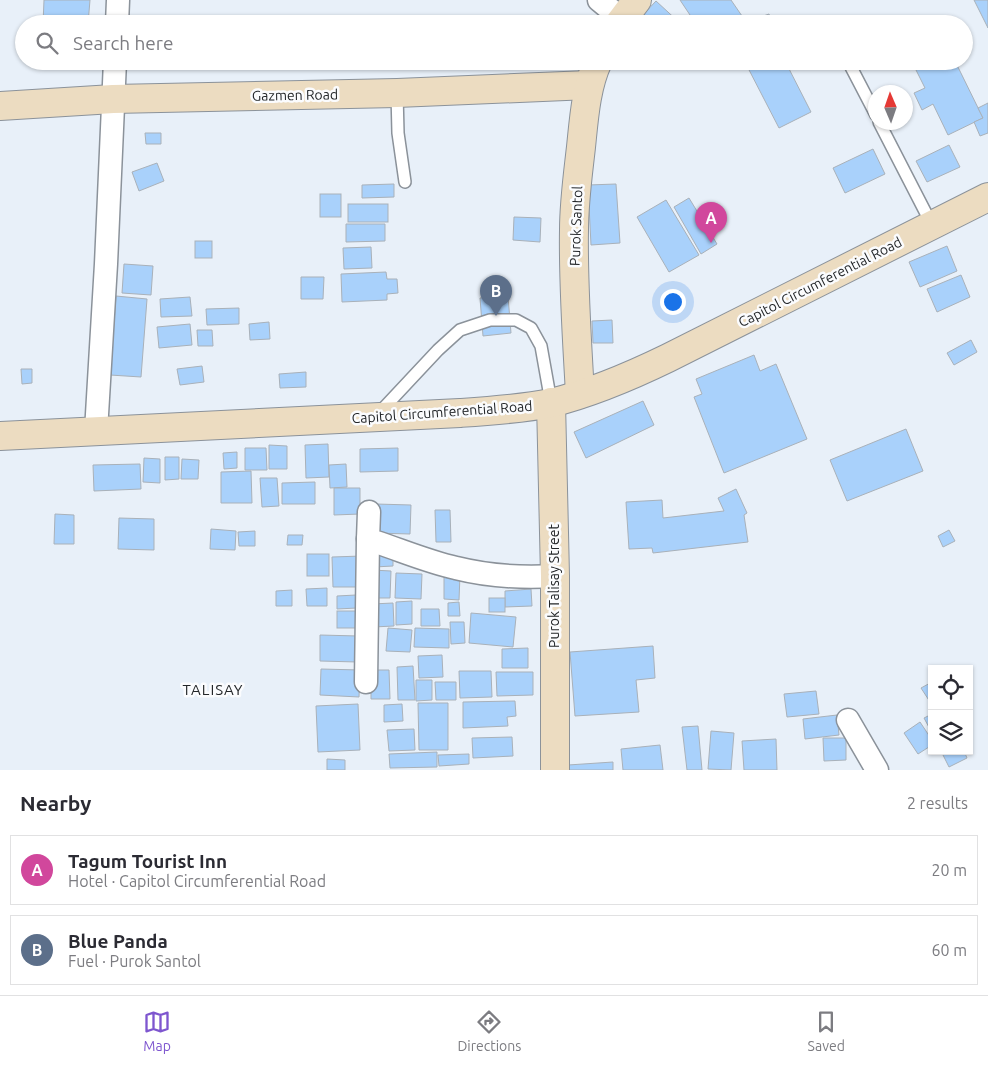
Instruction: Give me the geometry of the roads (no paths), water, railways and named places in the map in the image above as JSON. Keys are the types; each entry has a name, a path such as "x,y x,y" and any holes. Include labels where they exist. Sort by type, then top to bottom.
{"street":[{"path":"117,15 118,0"},
{"path":"600,0 626,14"},
{"path":"96,431 115,70"},
{"name":"Gazmen Road","path":"0,106 113,99 397,94 594,73"},
{"name":"Purok Santol","path":"580,394 575,313 574,229 582,131 594,73"},
{"name":"Capitol Circumferential Road","path":"0,436 490,411 552,402 632,375 988,197"},
{"name":"Purok Talisay Street","path":"552,402 555,576 555,770"},
{"path":"366,682 369,512"},
{"path":"368,539 426,559 472,572 514,576 555,576"},
{"path":"848,720 877,770"}],"lane":[{"path":"853,70 868,100"},
{"path":"397,94 398,133 405,182"},
{"path":"883,130 932,225"},
{"path":"375,418 438,350 460,330 490,320 516,320 531,328 541,346 552,402"}],"place":[{"name":"Tagum Tourist Inn","path":"711,243"},
{"name":"Blue Panda","path":"496,316"}],"district":[{"name":"TALISAY","path":"213,690"}]}
